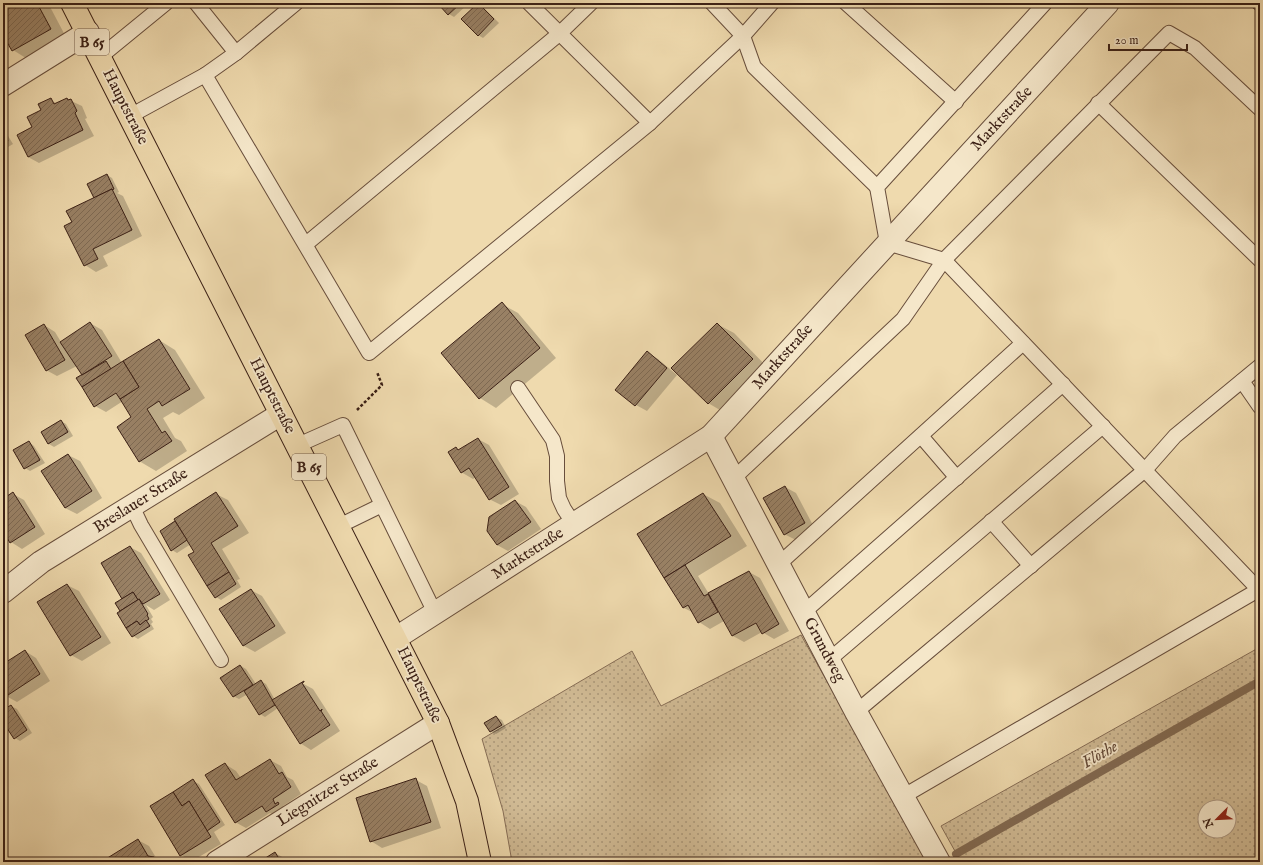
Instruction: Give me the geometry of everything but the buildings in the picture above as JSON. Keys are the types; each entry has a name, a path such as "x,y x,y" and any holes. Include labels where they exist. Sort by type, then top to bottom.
{"main road":[{"name":"Hauptstraße","path":"72,3 438,723 467,801 480,862"}],"street":[{"name":"Marktstraße","path":"396,638 711,436 1108,3"},
{"path":"3,85 88,32"},
{"name":"Breslauer Straße","path":"3,592 41,562 281,414"},
{"name":"Grundweg","path":"711,436 856,712 939,862"},
{"name":"Liegnitzer Straße","path":"217,862 438,723"}],"lane":[{"path":"100,57 166,3"},
{"path":"196,3 236,53"},
{"path":"130,116 205,75 236,53 296,3"},
{"path":"529,3 650,123"},
{"path":"306,244 559,34 591,3"},
{"path":"712,3 744,36 754,67 877,188 887,243 944,260 1259,589 902,797"},
{"path":"205,75 369,353 650,123 744,36 772,3"},
{"path":"846,3 956,102"},
{"path":"877,188 1045,3"},
{"path":"733,479 903,319 944,260 1168,33 1195,48 1260,109"},
{"path":"1098,103 1260,260"},
{"path":"779,564 1023,343"},
{"path":"856,712 1145,470 1175,436 1260,366"},
{"path":"1242,381 1260,407"},
{"path":"804,612 1063,384"},
{"path":"518,388 553,440 557,456 557,481 560,498 564,509 574,524"},
{"path":"298,445 343,425 435,613"},
{"path":"830,660 1103,426"},
{"path":"921,436 957,478"},
{"path":"339,526 382,505"},
{"path":"132,506 141,525 221,660"},
{"path":"991,521 1031,566"}],"path":[{"path":"343,425 382,385 369,353"}],"shaded area":[{"path":"801,635 928,861 512,862 503,811 482,739 632,651 661,706"},
{"path":"1260,647 1260,862 961,862 941,826"}],"waterway":[{"name":"Flöthe","path":"956,854 1260,681"}],"railway":[{"path":"1250,3 1260,11"}]}
